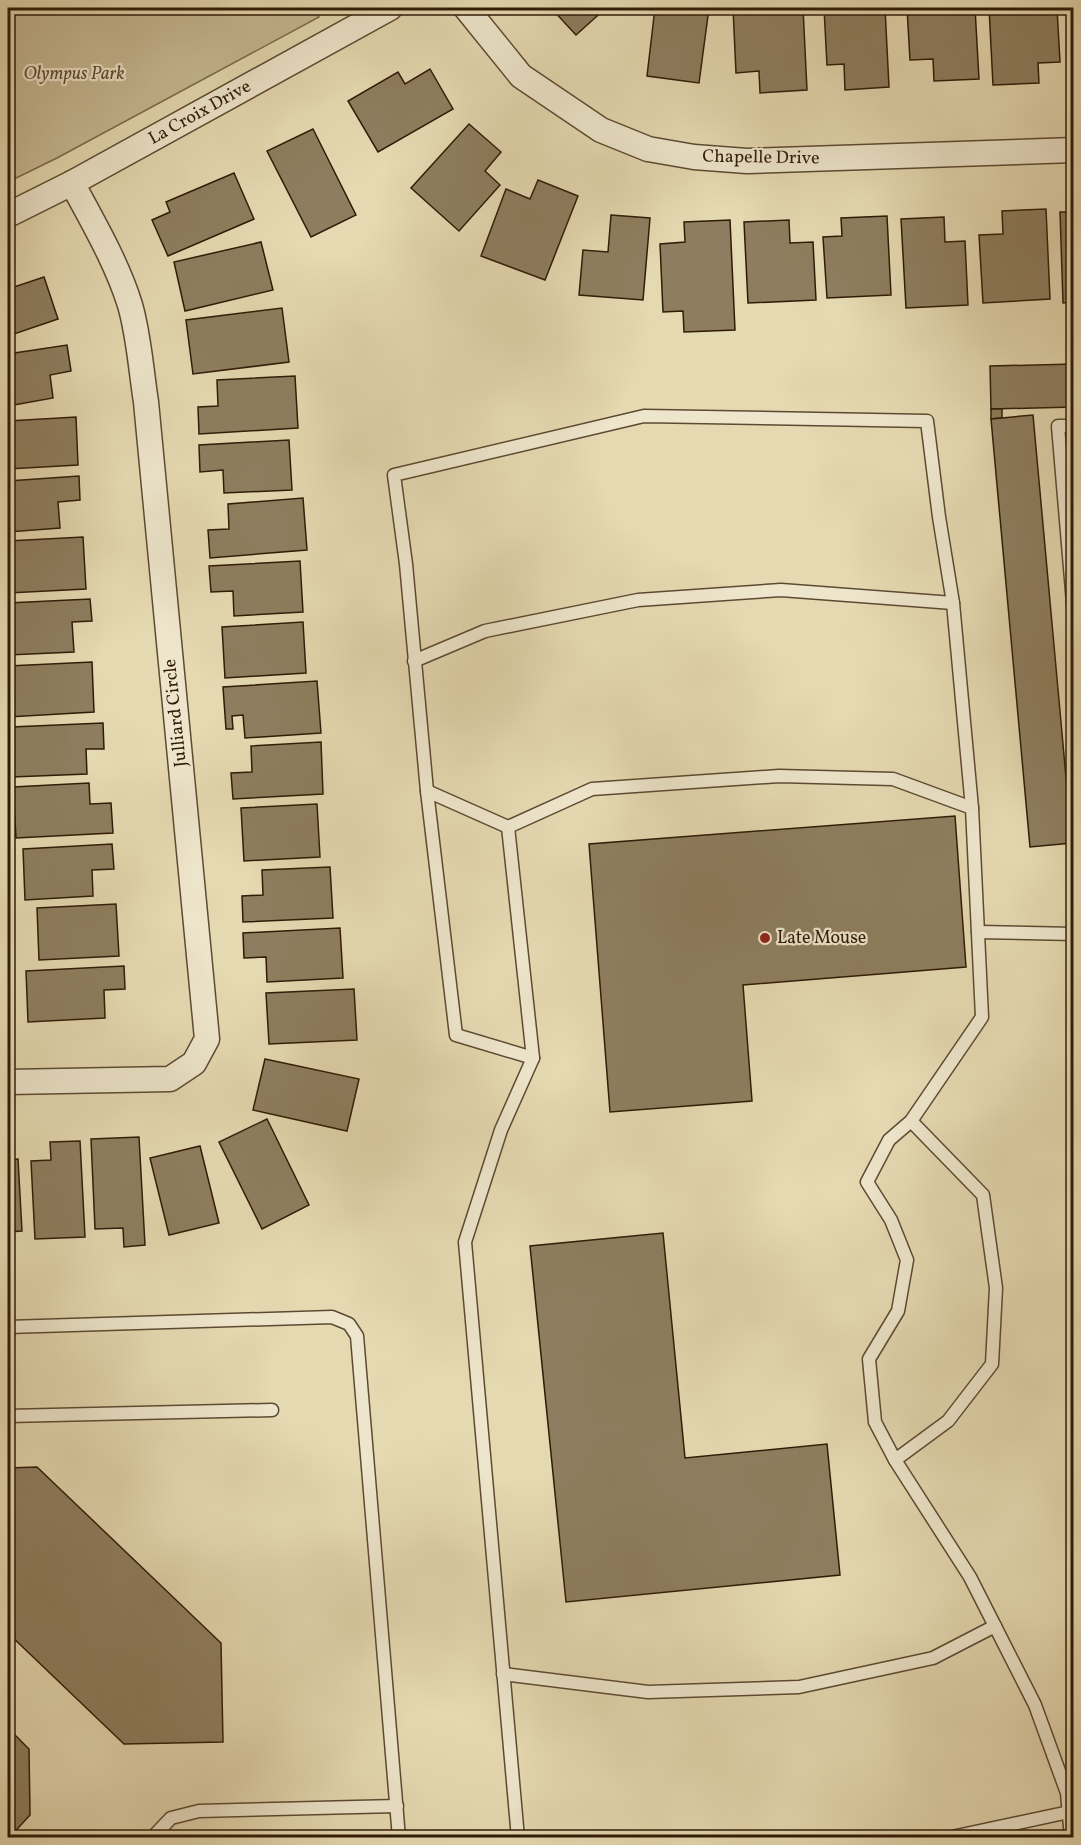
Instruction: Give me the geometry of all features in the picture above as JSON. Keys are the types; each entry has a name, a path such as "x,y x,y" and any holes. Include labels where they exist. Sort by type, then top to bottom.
{"street":[{"name":"La Croix Drive","path":"8,215 72,183 390,8"},
{"name":"Chapelle Drive","path":"466,8 521,76 601,130 648,149 694,157 747,161 1074,150"},
{"name":"Julliard Circle","path":"8,1082 170,1079 194,1063 207,1039 147,414 139,354 130,305 111,257 72,183"}],"lane":[{"path":"533,1058 456,1035 414,661 406,564 394,475 644,416 927,421 953,603 972,807 982,1017 912,1121 889,1140 867,1182 891,1220 907,1260 898,1311 869,1359 874,1422 895,1460 970,1577 1035,1705 1067,1793 1071,1838"},
{"path":"1073,617 1070,525 1058,426 1074,426"},
{"path":"414,661 485,631 638,600 781,590 953,603"},
{"path":"428,791 508,827 592,789 779,776 893,779 972,807"},
{"path":"508,827 533,1058 501,1130 465,1242 518,1838"},
{"path":"978,932 1074,934"},
{"path":"895,1460 948,1421 992,1364 993,1353 996,1288 983,1195 912,1121"},
{"path":"8,1327 332,1317 349,1324 357,1336 399,1838"},
{"path":"8,1416 272,1410"},
{"path":"503,1674 648,1692 798,1687 933,1658 995,1626"},
{"path":"152,1838 171,1818 199,1811 397,1806"},
{"path":"947,1838 1069,1812"}],"green space":[{"name":"Olympus Park","path":"8,8 312,8 319,17 8,182"}],"building":[{"path":"551,8 606,8 576,35"},
{"path":"655,8 709,8 699,83 647,76"},
{"path":"733,8 803,8 807,90 760,93 759,71 736,73"},
{"path":"824,8 885,8 889,87 845,90 844,64 827,65"},
{"path":"907,8 975,8 979,79 934,81 933,59 910,60"},
{"path":"989,8 1057,8 1060,62 1038,63 1039,83 993,85"},
{"path":"430,69 453,109 378,152 348,101 398,72 405,84"},
{"path":"469,124 501,152 485,171 500,185 459,231 411,188"},
{"path":"313,129 356,215 311,237 267,151"},
{"path":"234,173 254,219 168,256 152,220 170,212 166,202"},
{"path":"538,180 578,196 545,280 481,256 506,189 530,199"},
{"path":"1046,209 1050,299 983,303 979,235 1003,234 1002,211"},
{"path":"1060,212 1074,212 1074,302 1063,303"},
{"path":"611,215 650,218 643,300 579,295 583,250 608,252"},
{"path":"887,216 891,295 827,298 823,237 842,236 841,218"},
{"path":"944,217 945,242 965,241 968,305 906,308 901,219"},
{"path":"730,220 735,330 684,332 683,311 663,312 660,244 685,242 684,222"},
{"path":"789,220 790,243 813,242 816,300 748,303 744,222"},
{"path":"261,242 273,290 185,311 174,262"},
{"path":"44,277 58,319 8,336 8,289"},
{"path":"282,308 289,362 193,374 186,320"},
{"path":"67,345 71,371 50,375 53,398 8,406 8,354"},
{"path":"1074,364 1074,407 991,409 990,366"},
{"path":"295,376 298,428 199,434 198,407 218,406 217,380"},
{"path":"991,409 1002,409 1002,418 991,419"},
{"path":"1033,415 1072,843 1030,847 991,419"},
{"path":"76,417 78,465 8,469 8,421"},
{"path":"289,440 292,490 224,493 223,470 200,472 199,445"},
{"path":"79,476 80,500 58,502 60,528 8,532 8,481"},
{"path":"303,498 307,550 210,558 208,530 229,529 228,504"},
{"path":"83,537 86,589 8,593 8,541"},
{"path":"300,561 303,612 234,616 233,591 211,592 209,566"},
{"path":"90,599 92,621 72,622 74,652 8,655 8,603"},
{"path":"303,622 306,673 225,678 222,627"},
{"path":"92,662 94,712 8,717 8,666"},
{"path":"317,681 321,733 245,738 243,715 232,716 233,729 226,729 223,687"},
{"path":"103,723 104,749 86,749 87,774 12,777 11,727"},
{"path":"321,742 323,794 233,799 231,773 252,772 251,746"},
{"path":"89,783 90,804 111,803 113,833 16,838 13,787"},
{"path":"317,804 320,857 244,861 241,808"},
{"path":"955,816 966,967 743,985 752,1101 610,1112 589,844"},
{"path":"112,844 114,869 92,870 93,896 25,900 23,849"},
{"path":"330,867 333,918 243,922 242,896 263,895 262,870"},
{"path":"116,904 119,956 39,960 37,908"},
{"path":"340,928 343,978 267,982 266,957 244,958 243,933"},
{"path":"124,966 125,989 104,990 105,1018 28,1022 26,971"},
{"path":"354,989 357,1040 269,1044 266,993"},
{"path":"265,1059 359,1079 347,1131 253,1110"},
{"path":"267,1119 309,1205 262,1229 219,1142"},
{"path":"139,1137 145,1245 124,1247 123,1228 95,1229 91,1139"},
{"path":"80,1141 85,1237 35,1239 31,1161 51,1160 50,1142"},
{"path":"200,1146 219,1223 169,1235 150,1158"},
{"path":"18,1159 22,1231 8,1232 8,1160"},
{"path":"663,1233 685,1458 827,1444 840,1575 566,1602 530,1246"},
{"path":"37,1467 221,1643 223,1742 124,1744 8,1633 8,1468"},
{"path":"8,1728 29,1749 30,1815 9,1838 8,1838"}],"place":[{"name":"Late Mouse","path":"765,938"}]}
